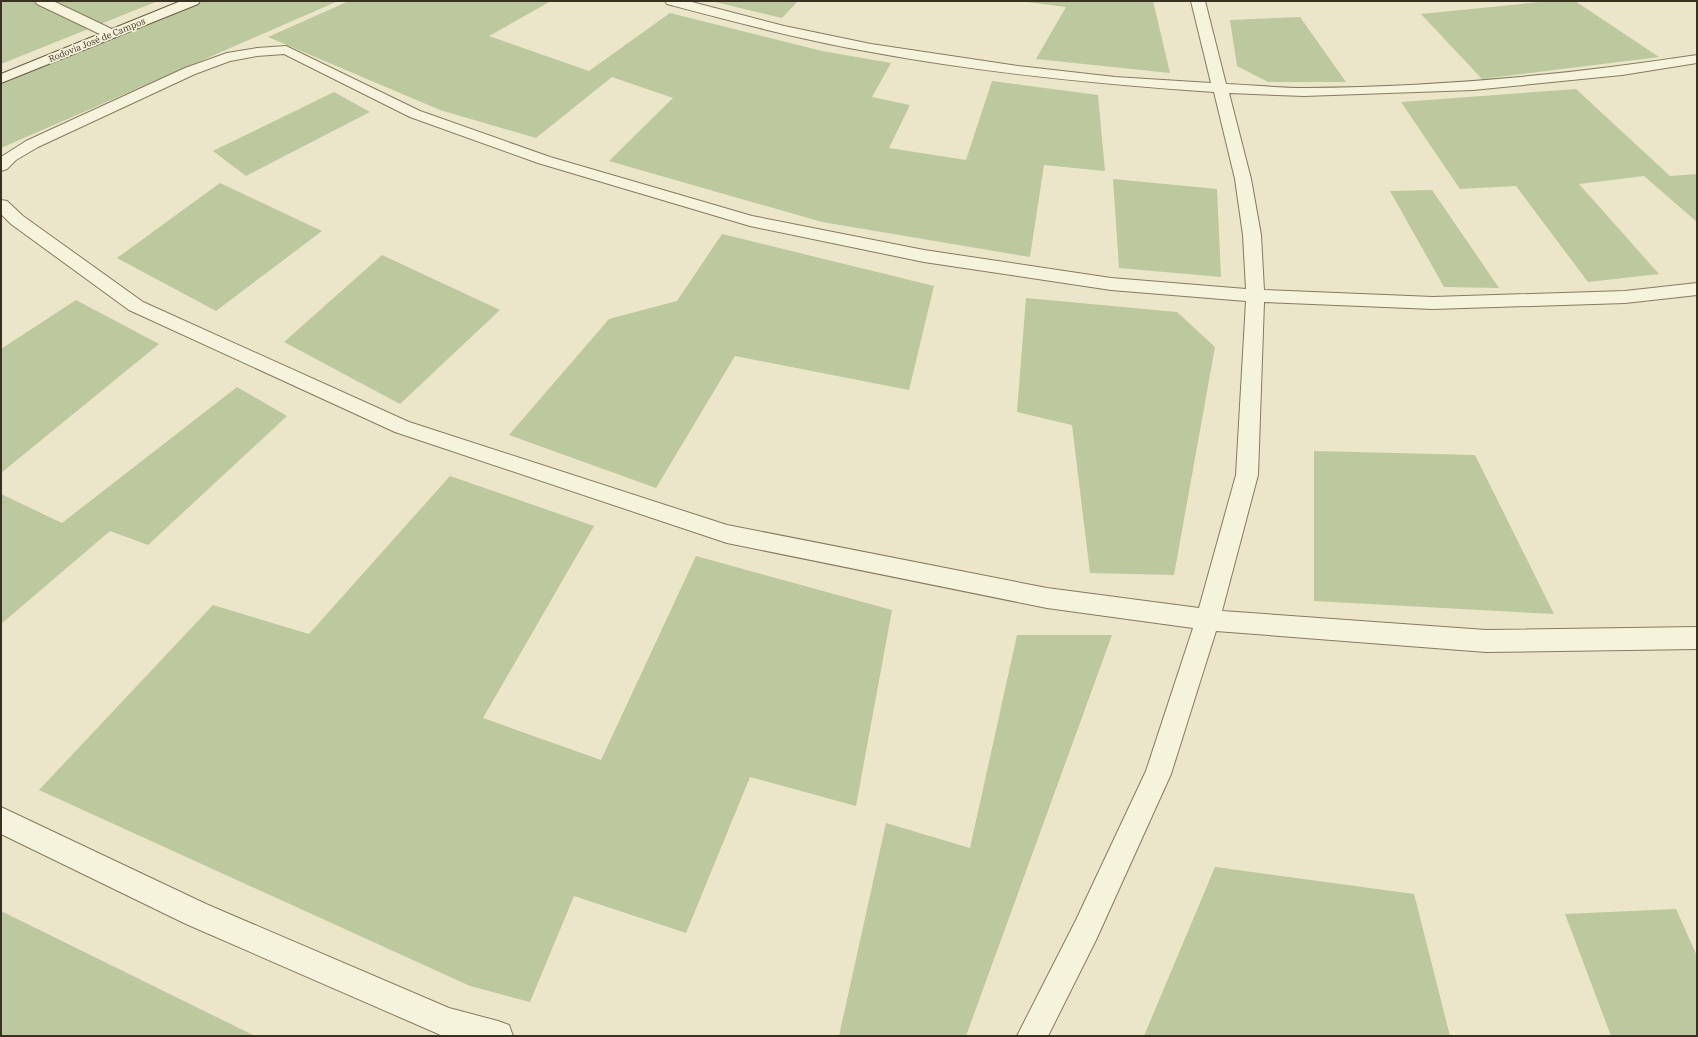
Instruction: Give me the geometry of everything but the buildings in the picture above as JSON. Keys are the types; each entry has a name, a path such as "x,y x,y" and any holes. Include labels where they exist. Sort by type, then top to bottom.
{"street":[{"path":"42,1 111,34"},
{"name":"Rodovia José de Campos","path":"1,79 193,1"},
{"path":"672,1 783,30 871,48 1115,81 1220,88 1304,92 1473,86 1622,71 1697,59"},
{"path":"1032,1036 1086,930 1158,774 1208,620 1247,474 1255,296 1252,235 1243,179 1198,1"},
{"path":"1,166 10,156 32,144 190,71 227,57 257,52 286,50 415,114 544,160 750,221 924,256 1103,283 1255,296 1433,303 1625,297 1697,289"},
{"path":"1,205 17,220 136,306 402,426 727,534 1047,598 1208,620 1486,641 1697,638"},
{"path":"1,820 196,914 444,1029 498,1036"}],"green space":[{"path":"1,1 158,1 1,64"},
{"path":"193,1 338,1 1,148 1,79"},
{"path":"349,1 551,1 489,36 589,71 670,13 822,51 891,63 872,97 910,105 889,148 966,160 992,81 1098,95 1105,171 1044,165 1030,257 822,222 609,161 673,98 612,77 536,138 440,110 268,37"},
{"path":"711,1 798,1 782,18"},
{"path":"1019,1 1153,1 1170,73 1036,59 1066,7"},
{"path":"1550,1 1575,1 1659,57 1482,79 1421,14"},
{"path":"1300,17 1346,82 1268,82 1237,66 1230,20"},
{"path":"1576,89 1670,176 1697,174 1697,222 1644,176 1579,184 1659,274 1588,282 1516,186 1460,189 1401,102"},
{"path":"334,92 370,112 246,176 213,151"},
{"path":"1113,179 1217,189 1221,277 1119,268"},
{"path":"220,183 322,231 216,311 117,258"},
{"path":"1432,190 1499,288 1444,287 1390,191"},
{"path":"722,234 934,286 909,390 735,356 656,488 509,435 609,319 677,301"},
{"path":"382,255 500,310 400,404 284,342"},
{"path":"1026,298 1177,312 1215,347 1174,575 1090,573 1072,425 1017,412"},
{"path":"76,300 159,344 1,473 1,349"},
{"path":"237,387 287,416 148,545 110,531 1,624 1,494 62,523"},
{"path":"1314,451 1475,455 1554,614 1314,601"},
{"path":"450,476 594,526 483,718 601,760 696,556 892,610 856,806 750,777 686,933 574,896 530,1002 470,986 39,790 213,605 309,634"},
{"path":"1017,635 1112,635 966,1036 839,1036 886,823 970,848"},
{"path":"1215,867 1414,894 1450,1036 1144,1036"},
{"path":"1676,909 1697,956 1697,1036 1611,1036 1565,914"},
{"path":"1,911 255,1036 1,1036"}]}
